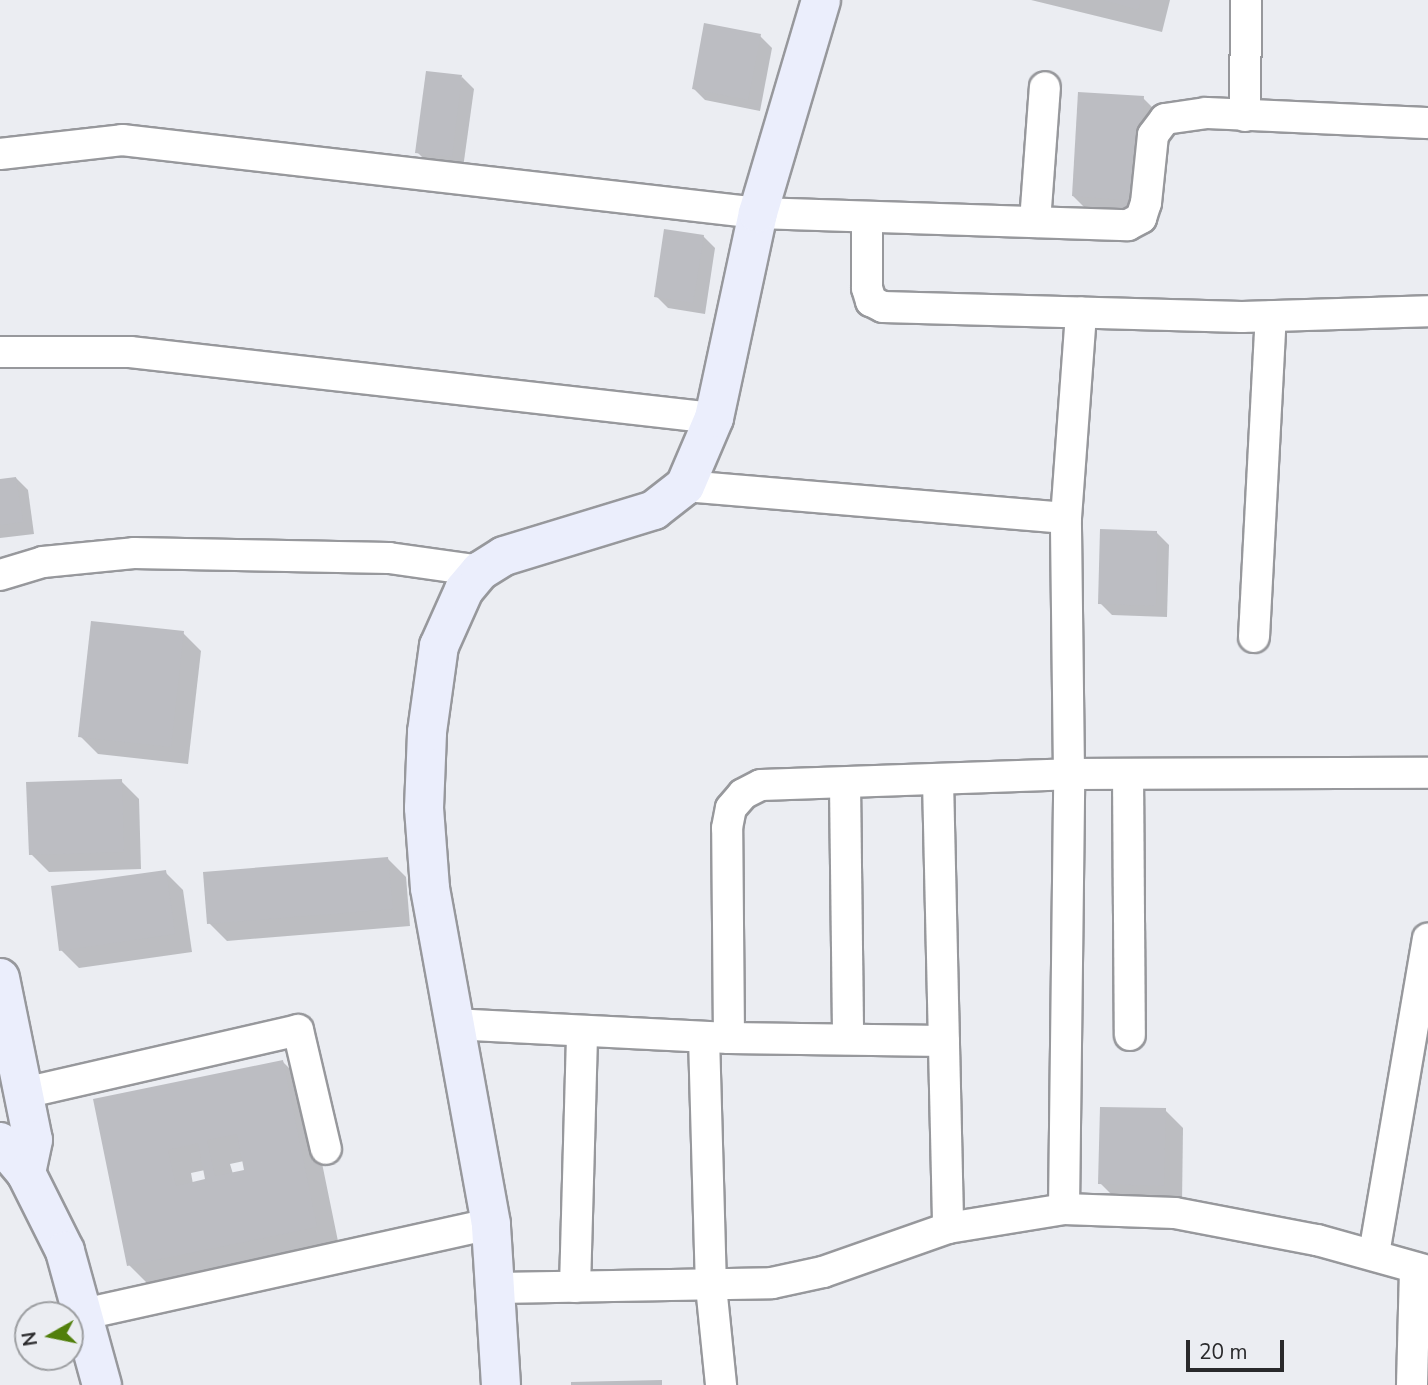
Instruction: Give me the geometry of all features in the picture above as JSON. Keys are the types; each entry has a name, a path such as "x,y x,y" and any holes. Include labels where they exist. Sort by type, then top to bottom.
{"street":[{"path":"501,1385 491,1224 452,1024 429,875 424,808 427,732 445,626 480,571 504,556 654,510 685,486 714,418 758,214 821,0"},
{"path":"1245,0 1245,116"},
{"path":"1035,222 1045,87"},
{"path":"0,154 122,140 758,214 1128,225 1141,218 1153,135 1165,119 1183,114 1428,123"},
{"path":"867,217 867,288 871,302 883,307 1271,316 1428,311"},
{"path":"1064,1209 1069,774 1066,518 1081,313"},
{"path":"1254,637 1271,316"},
{"path":"0,352 130,352 714,418"},
{"path":"685,486 1066,518"},
{"path":"0,575 76,557 134,553 388,558 480,571"},
{"path":"721,1385 710,1286 717,1037 730,808 743,794 761,785 1069,774 1428,773"},
{"path":"1128,774 1130,1035"},
{"path":"938,780 948,1228"},
{"path":"845,784 848,1039"},
{"path":"1374,1254 1428,939"},
{"path":"0,978 33,1140 26,1173"},
{"path":"452,1024 717,1037 944,1041"},
{"path":"24,1093 298,1030 326,1149"},
{"path":"575,1287 582,1031"},
{"path":"0,1142 26,1173 65,1251 80,1301"},
{"path":"496,1288 772,1283 823,1272 948,1228 1064,1209 1175,1213 1374,1254 1421,1270 1412,1385"},
{"path":"102,1385 84,1314 491,1224"}],"building":[{"path":"1103,0 1141,0 1138,10"},
{"path":"704,23 761,34 748,100 692,89"},
{"path":"426,71 462,75 452,157 415,153"},
{"path":"1078,92 1144,96 1137,201 1072,196"},
{"path":"664,229 704,235 693,303 654,297"},
{"path":"16,477 23,522 0,525 0,479"},
{"path":"1100,529 1157,531 1156,606 1098,604"},
{"path":"91,621 184,631 171,747 78,737"},
{"path":"122,779 124,852 29,855 26,782"},
{"path":"388,857 393,909 207,924 203,872"},
{"path":"166,870 175,934 59,951 51,886"},
{"path":"283,1060 317,1227 127,1266 93,1099","holes":["237,1134 244,1170 215,1176 207,1140","198,1143 205,1179 176,1186 168,1150"]},
{"path":"1100,1107 1166,1108 1164,1186 1098,1184"},
{"path":"662,1380 662,1385 571,1385 571,1382"}]}
